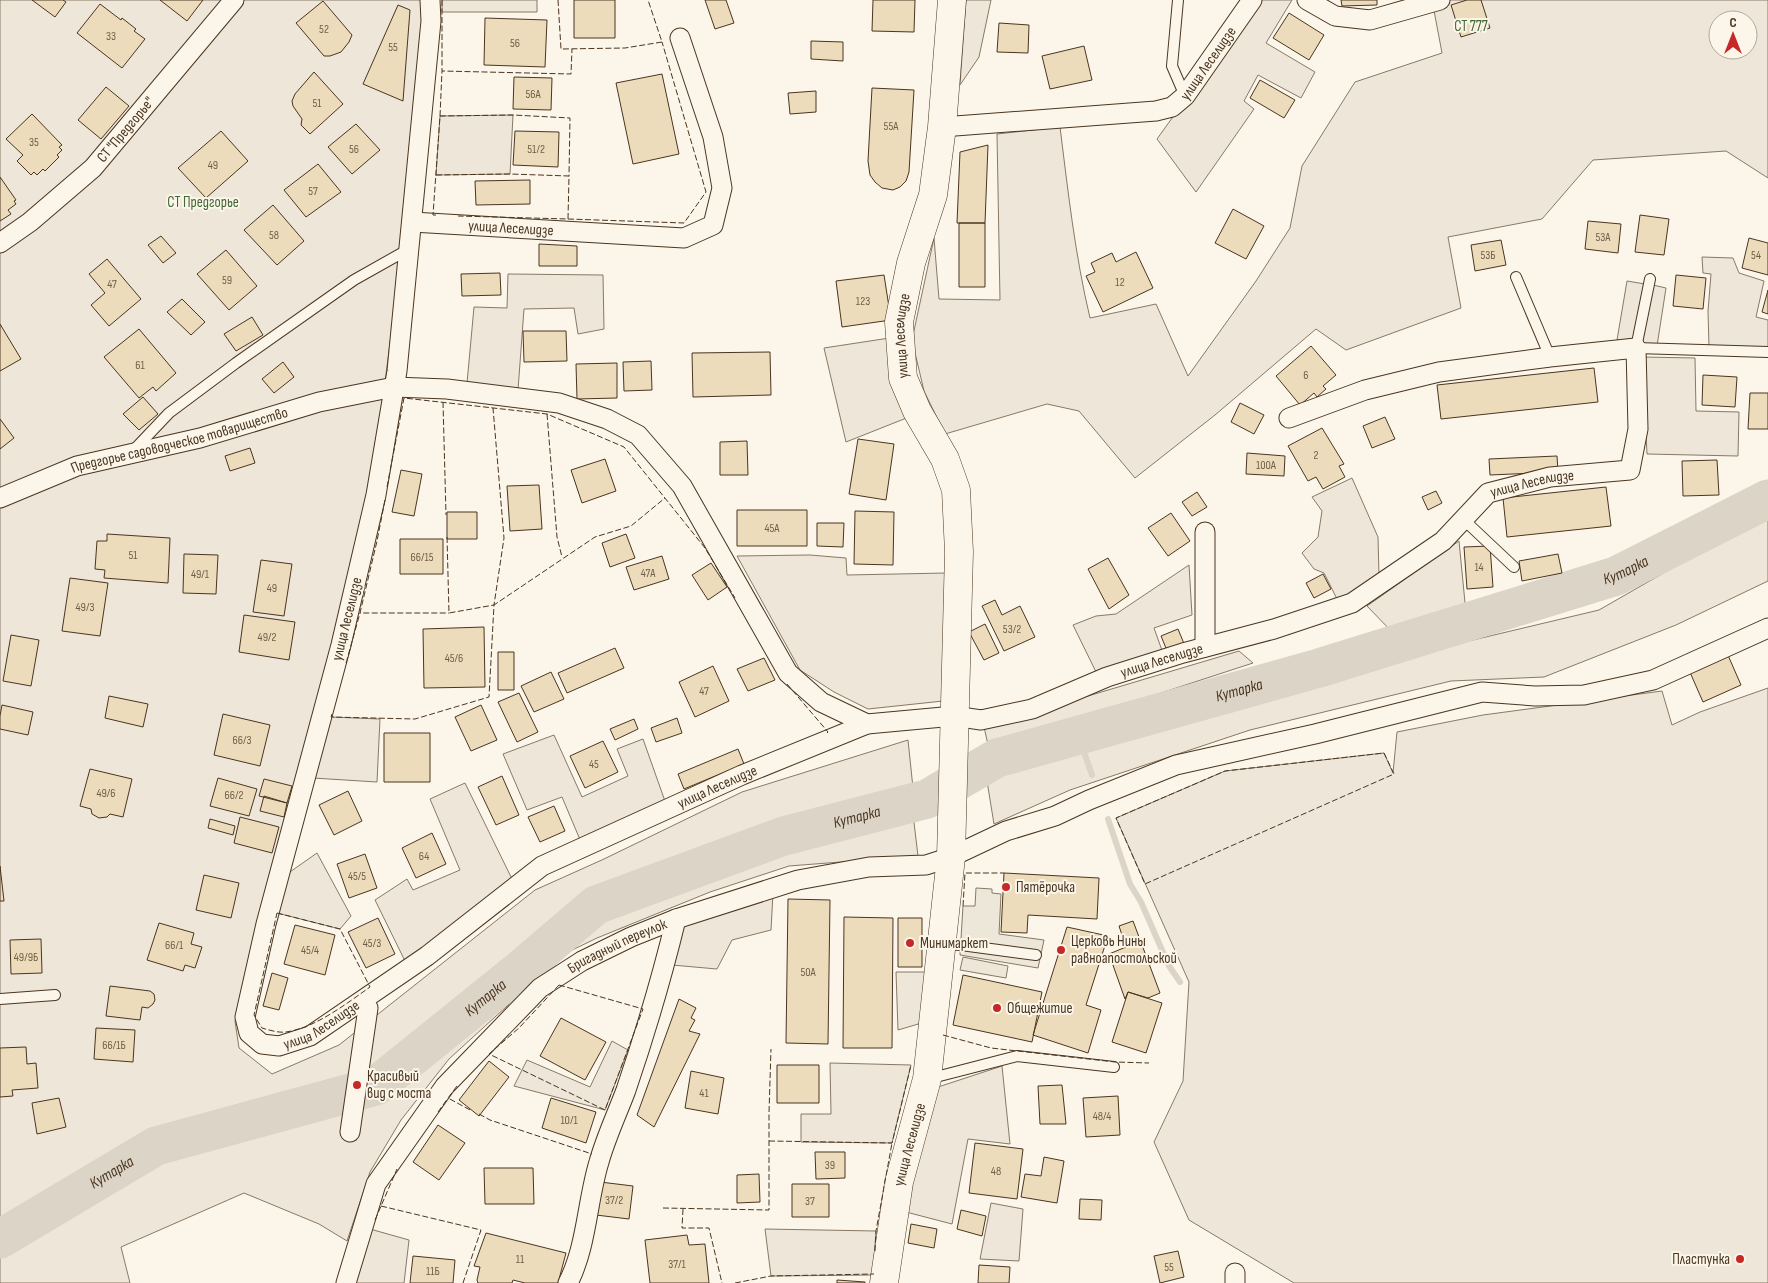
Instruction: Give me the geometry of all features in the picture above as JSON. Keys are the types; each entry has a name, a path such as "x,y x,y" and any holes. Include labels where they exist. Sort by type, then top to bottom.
{"street":[{"name":"СТ \"Предгорье\"","path":"0,243 30,222 93,168 234,0"},
{"name":"улица Леселидзе","path":"430,0 431,21 394,387 376,495 344,635 266,924 245,1017 249,1033 262,1044 278,1046 310,1036 427,956 542,866 742,775 867,724 954,728 1032,709 1107,677 1352,603 1443,541 1488,493 1550,478 1630,470 1638,429 1636,348"},
{"name":"улица Леселидзе","path":"884,1283 899,1182 927,1079 951,848 959,552 956,490 945,459 917,411 903,378 899,322 911,263 933,195 942,127 952,0"},
{"name":"улица Леселидзе","path":"942,127 1156,111 1172,107 1185,96 1252,0"},
{"path":"1307,0 1335,16 1370,20 1440,0"},
{"name":"улица Леселидзе","path":"412,222 684,238 713,225 722,188 713,137 680,38"},
{"path":"1289,418 1365,390 1439,372 1636,348"},
{"path":"394,387 447,389 559,403 606,419 638,435 682,486 788,674 821,702 867,724"},
{"name":"Предгорье садоводческое товарищество","path":"0,498 76,466 200,438 319,402 394,387"},
{"path":"1205,532 1205,647"},
{"path":"676,919 798,880 869,867 926,865 951,848 1055,816 1176,765 1315,734 1482,692 1535,696 1584,695 1653,680 1768,628"},
{"name":"Бригадный переулок","path":"346,1283 376,1184 445,1086 540,988 582,961 631,937 676,919"},
{"name":"Бригадный переулок","path":"568,1283 580,1245 599,1161 625,1091 659,987 676,919"},
{"path":"350,1132 368,1008"}],"lane":[{"path":"1178,0 1172,66 1185,96"},
{"path":"130,454 169,413 236,363 354,280 409,249"},
{"path":"1516,277 1550,357"},
{"path":"1650,279 1636,348 1768,352"},
{"path":"1463,520 1514,567"},
{"path":"941,944 1036,955"},
{"path":"0,999 55,994"},
{"path":"927,1079 1017,1056 1114,1067"}],"green space":[{"name":"СТ Предгорье","path":"0,0 423,0 400,263 371,493 337,645 235,1021 239,1048 272,1074 339,1045 535,890 604,859 742,792 908,740 913,788 851,800 619,878 563,916 379,1063 336,1081 158,1139 0,1225"},
{"path":"442,0 537,0 537,12 442,12"},
{"path":"966,0 991,0 979,57 960,85"},
{"path":"1257,0 1292,0 1266,43 1315,72 1301,98 1258,75 1244,101 1254,109 1196,192 1157,139"},
{"name":"СТ 777","path":"1432,0 1768,0 1768,178 1726,151 1593,160 1542,219 1448,237 1461,308 1346,350 1316,329 1215,415 1135,478 1079,411 1047,404 945,434 924,391 912,340 934,238 939,299 1000,300 997,134 1060,127 1076,247 1090,318 1156,304 1188,376 1256,281 1290,228 1302,166 1355,82 1442,53"},
{"path":"513,115 510,174 436,175 440,116"},
{"path":"1702,257 1733,258 1739,273 1764,281 1756,317 1768,320 1768,347 1709,347 1708,311 1711,274 1703,273"},
{"path":"508,274 603,275 604,329 578,334 574,308 524,309 518,390 467,383 474,307 507,308"},
{"path":"1627,281 1645,284 1633,343 1617,340"},
{"path":"1653,285 1666,288 1657,346 1642,344"},
{"path":"896,337 909,417 846,442 824,348"},
{"path":"1642,357 1695,358 1696,411 1739,412 1738,456 1647,454"},
{"path":"1352,478 1378,537 1379,576 1339,603 1324,573 1314,569 1302,553 1318,537 1322,511 1312,497"},
{"path":"1768,513 1768,581 1676,625 1544,677 1451,681 1250,730 1070,790 994,824 986,775 1010,766 1431,650 1599,610"},
{"path":"1459,541 1466,613 1395,635 1367,606"},
{"path":"810,555 846,558 847,575 946,573 943,701 868,709 834,692 800,670 737,556"},
{"path":"1189,565 1192,615 1154,628 1164,656 1098,676 1073,625 1096,616 1116,614"},
{"path":"1239,651 1253,663 989,749 984,727"},
{"path":"1768,688 1768,1283 1294,1283 1189,1220 1154,1142 1183,1081 1189,982 1116,818 1225,771 1384,753 1393,773 1397,732 1483,715 1662,691 1672,725 1700,712"},
{"path":"331,717 380,719 377,782 313,778"},
{"path":"554,735 582,797 628,776 617,749 643,739 666,804 581,842 562,797 527,810 503,754"},
{"path":"465,783 512,879 405,961 375,900 407,879 413,890 460,870 430,799"},
{"path":"913,814 918,856 789,866 710,892 597,938 564,954 449,1059 401,1120 370,1172 347,1241 319,1224 244,1193 121,1247 130,1283 0,1283 0,1253 159,1159 233,1144 326,1114 372,1106 595,911 782,848"},
{"path":"317,853 351,916 340,929 277,913 287,874"},
{"path":"773,893 771,930 732,940 717,969 672,965 682,922"},
{"path":"963,957 1008,966 1006,978 960,970"},
{"path":"896,972 929,972 925,1022 898,1030"},
{"path":"612,1041 628,1050 605,1110 514,1086 527,1060 590,1087"},
{"path":"830,1063 911,1065 892,1143 801,1142 801,1114 831,1114"},
{"path":"1002,1066 1010,1144 968,1139 952,1224 906,1212 932,1089"},
{"path":"991,1203 1023,1209 1019,1261 980,1259"},
{"path":"370,1229 409,1240 404,1283 353,1283"},
{"path":"765,1229 876,1231 873,1275 771,1276"}],"shaded area":[{"path":"976,888 992,889 992,893 1001,894 999,934 1044,940 1038,968 960,955 963,906 975,906"}],"building":[{"path":"32,0 63,0 66,2 55,17"},
{"path":"160,0 203,0 187,21"},
{"path":"574,0 615,0 615,38 574,38"},
{"path":"705,0 726,0 734,23 715,29"},
{"path":"873,0 915,0 914,32 872,31"},
{"path":"1341,0 1377,0 1377,5 1342,6"},
{"path":"1467,0 1481,0 1490,28 1461,37 1451,5"},
{"path":"323,1 352,35 341,52 330,56 324,56 296,23"},
{"path":"100,4 121,20 122,18 136,29 134,31 145,39 122,68 77,33"},
{"path":"398,5 410,10 403,101 363,84"},
{"path":"1289,13 1324,35 1309,60 1273,38"},
{"path":"485,18 547,20 545,67 484,65"},
{"path":"999,23 1029,25 1028,53 997,52"},
{"path":"811,41 843,42 843,61 811,59"},
{"path":"1084,46 1092,80 1050,89 1042,56"},
{"path":"314,72 343,104 310,134 301,125 302,119 293,106 292,101 295,94"},
{"path":"662,74 679,154 633,164 616,83"},
{"path":"514,77 552,78 551,110 513,109"},
{"path":"1260,80 1295,100 1284,118 1250,98"},
{"path":"106,87 129,106 101,139 78,120"},
{"path":"872,88 914,90 909,172 906,181 900,187 893,190 882,188 870,175 868,161"},
{"path":"816,91 816,112 790,114 788,93"},
{"path":"32,114 62,145 59,147 62,150 57,155 59,157 45,171 43,169 37,175 34,172 31,175 17,161 23,155 6,139"},
{"path":"356,124 380,150 352,174 328,147"},
{"path":"221,131 248,161 206,198 178,168"},
{"path":"515,131 559,132 558,167 513,165"},
{"path":"988,145 985,223 957,223 960,152"},
{"path":"318,164 341,192 306,217 284,190"},
{"path":"0,177 16,200 14,201 16,204 8,210 11,214 0,221"},
{"path":"530,180 530,204 476,205 475,181"},
{"path":"273,205 304,241 277,265 244,230"},
{"path":"1233,209 1264,226 1246,259 1215,243"},
{"path":"1640,215 1669,219 1664,255 1635,252"},
{"path":"1588,221 1621,224 1618,253 1585,249"},
{"path":"959,223 985,223 985,287 959,287"},
{"path":"161,236 176,253 163,263 148,245"},
{"path":"1749,238 1768,243 1768,275 1742,268"},
{"path":"1501,240 1506,265 1475,271 1471,245"},
{"path":"539,244 577,246 577,266 539,266"},
{"path":"226,250 257,286 229,310 197,274"},
{"path":"1136,252 1153,288 1103,312 1086,276 1095,272 1091,263 1112,253 1116,262"},
{"path":"107,259 141,299 109,326 91,305 105,293 89,274"},
{"path":"500,273 501,295 462,296 461,274"},
{"path":"884,275 891,320 842,327 836,281"},
{"path":"1676,275 1706,278 1703,309 1673,306"},
{"path":"1768,290 1768,314 1762,312"},
{"path":"182,299 205,322 191,335 167,312"},
{"path":"252,317 263,335 236,351 224,334"},
{"path":"0,324 21,359 0,371"},
{"path":"139,329 176,373 156,391 153,387 139,398 104,357"},
{"path":"523,331 566,331 567,361 524,362"},
{"path":"1311,346 1336,375 1323,386 1326,389 1317,397 1314,393 1300,405 1276,376"},
{"path":"770,352 771,395 693,397 692,353"},
{"path":"651,361 652,390 624,391 623,362"},
{"path":"283,362 294,377 274,393 262,379"},
{"path":"617,363 617,398 577,399 576,364"},
{"path":"1594,368 1598,402 1441,419 1437,385"},
{"path":"1703,375 1737,377 1735,407 1702,405"},
{"path":"1750,393 1768,393 1768,429 1748,429"},
{"path":"143,397 158,414 139,430 123,414"},
{"path":"1240,403 1264,415 1254,434 1231,422"},
{"path":"1385,417 1395,439 1372,448 1363,426"},
{"path":"0,419 14,438 0,449"},
{"path":"1322,428 1344,464 1339,466 1345,477 1323,489 1316,477 1308,481 1288,446"},
{"path":"858,439 894,444 886,500 849,494"},
{"path":"747,441 748,475 720,475 720,442"},
{"path":"250,448 255,463 230,471 225,456"},
{"path":"1247,453 1285,456 1284,476 1246,474"},
{"path":"1557,456 1558,472 1490,475 1489,459"},
{"path":"605,459 616,491 582,503 571,470"},
{"path":"1717,460 1719,495 1683,496 1682,461"},
{"path":"401,470 422,474 414,516 392,512"},
{"path":"539,485 542,529 510,531 507,486"},
{"path":"1606,487 1611,526 1507,537 1503,498"},
{"path":"1436,491 1442,503 1428,510 1422,497"},
{"path":"1197,492 1207,507 1192,516 1182,502"},
{"path":"737,510 807,510 807,546 737,546"},
{"path":"855,511 894,512 893,565 854,564"},
{"path":"447,512 477,512 477,539 447,539"},
{"path":"1171,513 1190,541 1168,556 1148,528"},
{"path":"817,523 844,523 843,547 817,546"},
{"path":"107,534 170,538 168,583 104,578 105,570 95,569 97,541 107,541"},
{"path":"626,534 635,558 610,567 602,543"},
{"path":"400,539 443,539 443,574 400,574"},
{"path":"1490,546 1493,587 1467,589 1464,547"},
{"path":"184,554 218,555 216,594 183,593"},
{"path":"1558,554 1562,573 1522,581 1519,561"},
{"path":"662,556 669,579 634,590 626,567"},
{"path":"1108,558 1129,595 1109,609 1088,569"},
{"path":"261,560 292,564 284,616 253,612"},
{"path":"711,563 727,587 708,600 692,575"},
{"path":"1323,574 1331,589 1314,598 1306,583"},
{"path":"70,578 108,583 100,636 62,631"},
{"path":"995,600 1002,615 1020,606 1035,637 1004,651 982,606"},
{"path":"244,615 295,622 289,660 239,652"},
{"path":"985,624 999,653 984,660 969,632"},
{"path":"484,627 485,687 424,688 423,629"},
{"path":"1178,629 1185,646 1168,653 1161,636"},
{"path":"11,635 39,640 31,686 3,681"},
{"path":"615,648 624,668 567,693 558,673"},
{"path":"498,652 514,652 514,690 498,690"},
{"path":"1727,653 1741,685 1703,702 1689,670"},
{"path":"764,658 775,680 748,691 737,669"},
{"path":"713,666 729,701 695,717 679,682"},
{"path":"551,672 564,699 534,712 521,686"},
{"path":"519,693 538,732 517,742 498,702"},
{"path":"109,696 148,704 143,727 105,718"},
{"path":"2,705 33,712 28,735 0,729"},
{"path":"481,705 497,740 471,751 455,717"},
{"path":"223,714 270,725 260,766 214,755"},
{"path":"677,718 682,733 656,742 651,728"},
{"path":"634,719 638,729 615,740 610,729"},
{"path":"384,733 430,733 430,782 384,782"},
{"path":"603,741 618,772 585,788 570,756"},
{"path":"738,749 744,764 684,789 678,774"},
{"path":"90,769 132,779 123,817 110,814 107,817 99,818 92,814 91,809 80,806"},
{"path":"502,776 519,815 496,825 478,787"},
{"path":"218,778 257,789 249,816 210,806"},
{"path":"264,779 292,786 287,803 259,796"},
{"path":"348,791 362,821 334,835 319,805"},
{"path":"264,796 287,803 284,817 260,811"},
{"path":"554,806 565,831 540,842 528,817"},
{"path":"240,817 279,827 272,853 234,843"},
{"path":"210,819 235,826 233,835 208,828"},
{"path":"432,833 446,864 416,878 402,848"},
{"path":"365,854 377,888 349,898 337,864"},
{"path":"0,866 4,901 0,901"},
{"path":"1004,873 1099,878 1097,919 1028,915 1027,933 1001,932"},
{"path":"204,875 239,883 231,918 196,910"},
{"path":"788,899 830,900 828,1044 786,1043"},
{"path":"844,917 893,918 892,1048 843,1048"},
{"path":"378,918 395,954 366,968 348,932"},
{"name":"Минимаркет","path":"898,918 922,918 922,967 898,967"},
{"path":"1133,921 1160,993 1148,998 1128,992 1125,999 1109,954 1126,947 1119,926"},
{"path":"159,923 194,933 191,944 202,947 195,968 185,965 183,971 147,960"},
{"path":"295,925 335,935 325,975 284,964"},
{"path":"1067,927 1108,936 1086,1005 1101,1010 1088,1053 1033,1035"},
{"path":"41,939 42,973 11,974 10,940"},
{"path":"272,973 288,978 279,1010 263,1006"},
{"name":"Общежитие","path":"963,975 1042,992 1032,1042 953,1025"},
{"path":"110,986 150,991 154,994 155,1000 148,1008 142,1007 140,1020 106,1016"},
{"path":"1128,992 1162,1003 1146,1053 1112,1042"},
{"path":"679,999 696,1008 691,1018 695,1020 689,1031 700,1034 654,1127 637,1115"},
{"path":"561,1018 606,1042 585,1080 540,1056"},
{"path":"96,1028 135,1030 133,1062 94,1059"},
{"path":"26,1047 27,1064 36,1063 38,1088 12,1090 13,1096 0,1097 0,1048"},
{"path":"489,1061 509,1077 479,1116 459,1100"},
{"path":"777,1065 819,1065 819,1103 777,1103"},
{"path":"691,1071 724,1078 718,1114 685,1108"},
{"path":"1062,1085 1066,1124 1040,1124 1038,1086"},
{"path":"1118,1096 1120,1135 1086,1137 1083,1098"},
{"path":"59,1098 66,1127 37,1134 32,1103"},
{"path":"551,1098 596,1112 586,1143 542,1128"},
{"path":"438,1125 465,1143 439,1180 413,1162"},
{"path":"975,1143 1023,1149 1017,1199 969,1193"},
{"path":"815,1152 845,1152 845,1178 816,1179"},
{"path":"1044,1157 1064,1161 1057,1203 1021,1197 1025,1174 1041,1176"},
{"path":"484,1168 533,1168 534,1204 485,1204"},
{"path":"759,1174 760,1202 737,1203 737,1175"},
{"path":"600,1182 633,1186 629,1219 596,1215"},
{"path":"792,1184 829,1184 829,1217 792,1217"},
{"path":"1080,1199 1102,1200 1101,1220 1079,1219"},
{"path":"961,1210 986,1216 982,1236 957,1229"},
{"path":"911,1224 937,1229 934,1248 908,1243"},
{"path":"486,1233 566,1253 558,1283 525,1283 513,1280 512,1283 478,1283 480,1267 474,1266"},
{"path":"687,1235 689,1245 705,1244 709,1283 650,1283 645,1240"},
{"path":"1178,1251 1184,1277 1160,1283 1154,1256"},
{"path":"413,1256 455,1260 453,1283 410,1283"},
{"path":"979,1265 1010,1267 1009,1283 978,1283"},
{"path":"837,1280 865,1282 865,1283 837,1283"}],"waterway":[{"name":"Кутарка","path":"0,1239 156,1146 376,1086 520,970 596,905 784,836 927,799 997,758 1319,668 1616,576 1768,499"},
{"path":"1078,735 1092,775"},
{"path":"1108,819 1130,884 1141,902 1169,966 1180,982"}],"fence":[{"path":"442,0 442,71 571,74 572,49"},
{"path":"558,0 561,49 625,48 662,42 648,0"},
{"path":"568,219 684,223 706,192 662,42"},
{"path":"440,116 442,71"},
{"path":"436,215 433,215 440,116 513,115 570,118 569,176"},
{"path":"436,175 510,174 569,176 568,219 458,216"},
{"path":"387,487 404,398 547,414 624,447 705,548 735,598"},
{"path":"443,402 446,515"},
{"path":"447,537 449,613 494,605 504,538 493,408"},
{"path":"547,414 557,537 562,557"},
{"path":"332,714 331,717 415,719 489,697 494,605 595,537 631,526 665,498"},
{"path":"385,500 360,613 449,613"},
{"path":"346,663 360,613"},
{"path":"787,684 827,733"},
{"path":"1384,753 1394,774 1145,884 1116,818 1225,771 1384,753"},
{"path":"963,906 965,873 1004,873"},
{"path":"277,913 340,929 370,987 341,1008 308,1026 283,1032 262,1028 254,1015 277,913"},
{"path":"559,985 643,1009 605,1110 489,1054 519,1028 559,985"},
{"path":"943,1035 991,1048 1115,1062 1149,1063"},
{"path":"663,1208 769,1210 771,1049"},
{"path":"769,1141 892,1143 911,1065"},
{"path":"457,1086 448,1098 472,1111"},
{"path":"438,1112 448,1098"},
{"path":"479,1114 490,1120 592,1154"},
{"path":"875,1251 876,1231 892,1143"},
{"path":"375,1220 397,1169"},
{"path":"381,1206 481,1230 463,1283"},
{"path":"683,1209 682,1228 709,1228 722,1283"},
{"path":"735,1283 771,1276 874,1274"}],"place":[{"name":"Пятёрочка","path":"1006,887"},
{"name":"Минимаркет","path":"910,943"},
{"name":"Церковь Нины равноапостольской","path":"1061,950"},
{"name":"Общежитие","path":"997,1008"},
{"name":"Красивый вид с моста","path":"357,1085"},
{"name":"Пластунка","path":"1740,1259"}]}
